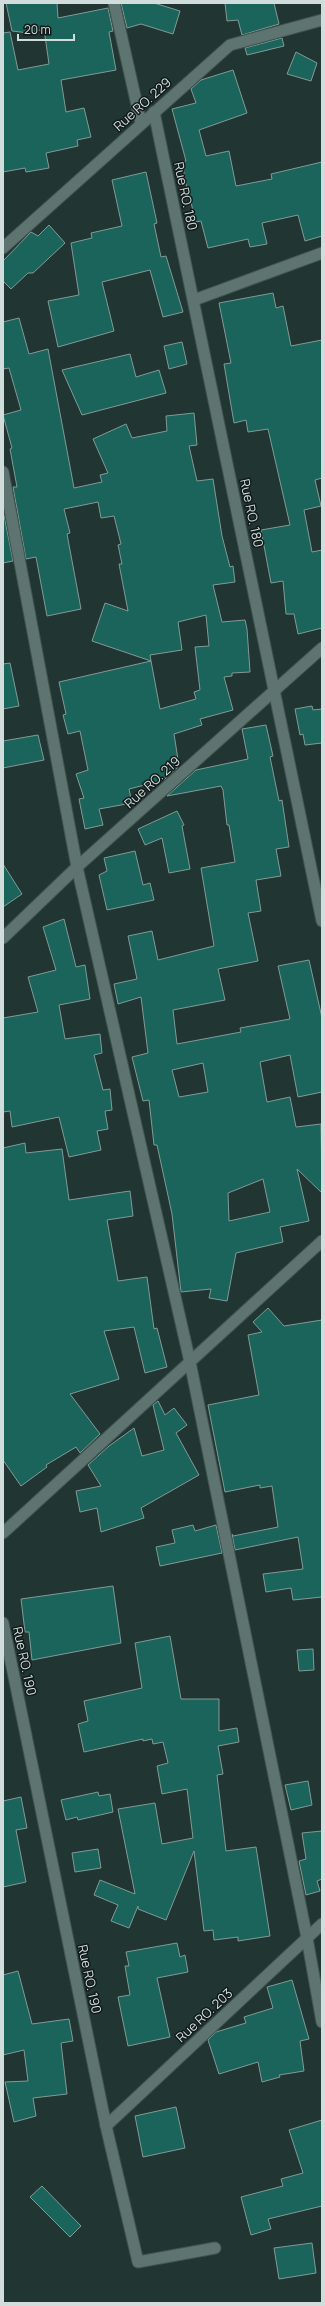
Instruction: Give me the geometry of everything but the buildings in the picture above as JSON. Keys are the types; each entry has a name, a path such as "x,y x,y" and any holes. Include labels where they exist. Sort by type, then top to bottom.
{"street":[{"path":"114,3 141,123"},
{"name":"Rue RO. 229","path":"3,248 230,45 322,20"},
{"name":"Rue RO. 180","path":"154,112 322,921"},
{"path":"194,300 322,253"},
{"path":"3,472 77,867 190,1362 307,1938 322,2022"},
{"name":"Rue RO. 219","path":"3,938 77,867 322,648"},
{"path":"3,1533 322,1241"},
{"name":"Rue RO. 190","path":"3,1623 106,2126 138,2262 215,2248"},
{"name":"Rue RO. 203","path":"106,2126 322,1924"}]}
